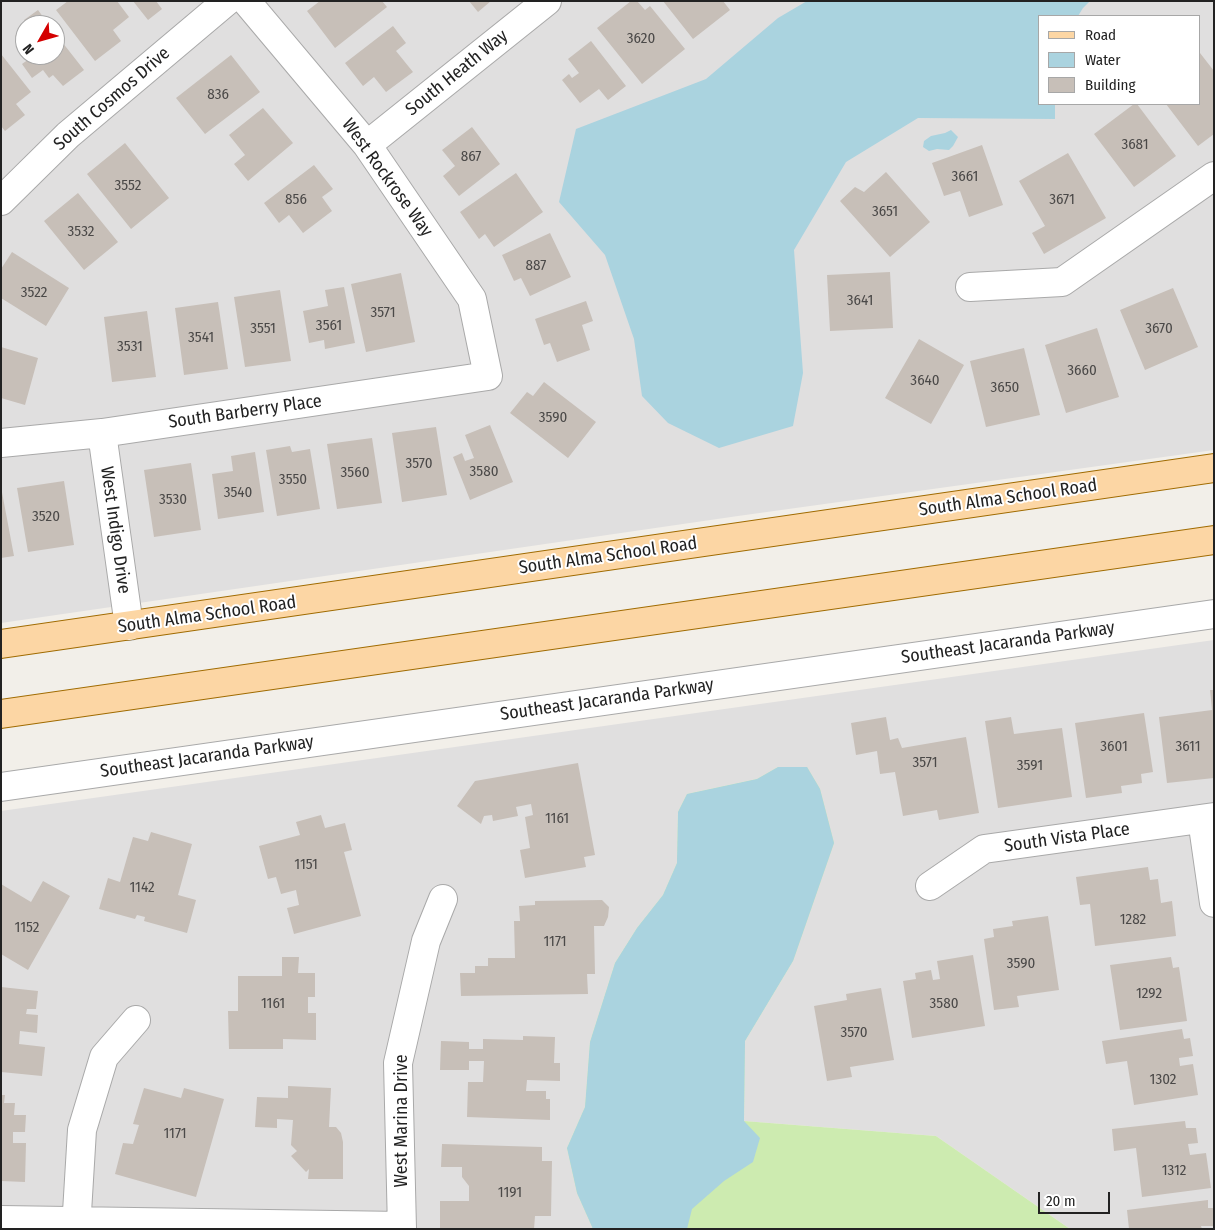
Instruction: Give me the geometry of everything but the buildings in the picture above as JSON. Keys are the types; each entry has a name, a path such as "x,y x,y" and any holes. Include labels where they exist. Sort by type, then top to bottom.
{"main road":[{"name":"South Alma School Road","path":"1,644 1214,468"},
{"path":"1,714 1214,540"}],"street":[{"name":"South Cosmos Drive","path":"1,201 68,135 228,1"},
{"name":"West Rockrose Way","path":"246,1 367,145 472,299 488,376"},
{"name":"South Heath Way","path":"367,145 547,1"},
{"path":"970,287 1062,282 1214,176"},
{"name":"South Barberry Place","path":"1,443 102,433 488,376"},
{"name":"West Indigo Drive","path":"102,433 129,626"},
{"name":"Southeast Jacaranda Parkway","path":"1,787 1214,614"},
{"path":"1208,818 1214,903"},
{"name":"South Vista Place","path":"930,886 984,849 1208,818"},
{"name":"West Marina Drive","path":"402,1227 398,1062 426,941 443,898"},
{"path":"77,1225 82,1130 104,1057 136,1020"},
{"path":"1,1220 77,1225 402,1227"}],"shaded area":[{"path":"1,1 1214,1 1214,450 738,516 1,623"},
{"path":"1214,640 1214,1229 1070,1229 936,1136 744,1121 745,1041 793,961 778,767 757,779 687,794 678,812 677,863 663,895 637,928 615,963 590,1042 585,1107 567,1148 577,1193 593,1229 1,1229 1,811"}],"green space":[{"path":"778,767 807,767 820,789 834,843 793,961 745,1041 744,1121 936,1136 1070,1229 593,1229 577,1193 567,1148 585,1107 590,1042 615,963 637,928 663,895 677,863 678,812 687,794 757,779"}],"water":[{"path":"807,1 1090,1 1079,15 1038,15 1038,105 1055,105 1055,119 918,118 846,162 794,250 803,373 793,426 719,448 668,423 642,396 634,339 605,255 559,202 576,129 706,79 778,18"},
{"path":"951,130 958,137 949,150 937,149 929,151 923,147 924,141 931,136"},
{"path":"778,767 807,767 820,789 834,843 793,961 745,1041 744,1121 760,1138 753,1162 724,1181 692,1209 687,1229 593,1229 577,1193 567,1148 585,1107 590,1042 615,963 637,928 663,895 677,863 678,812 687,794 757,779"}]}
